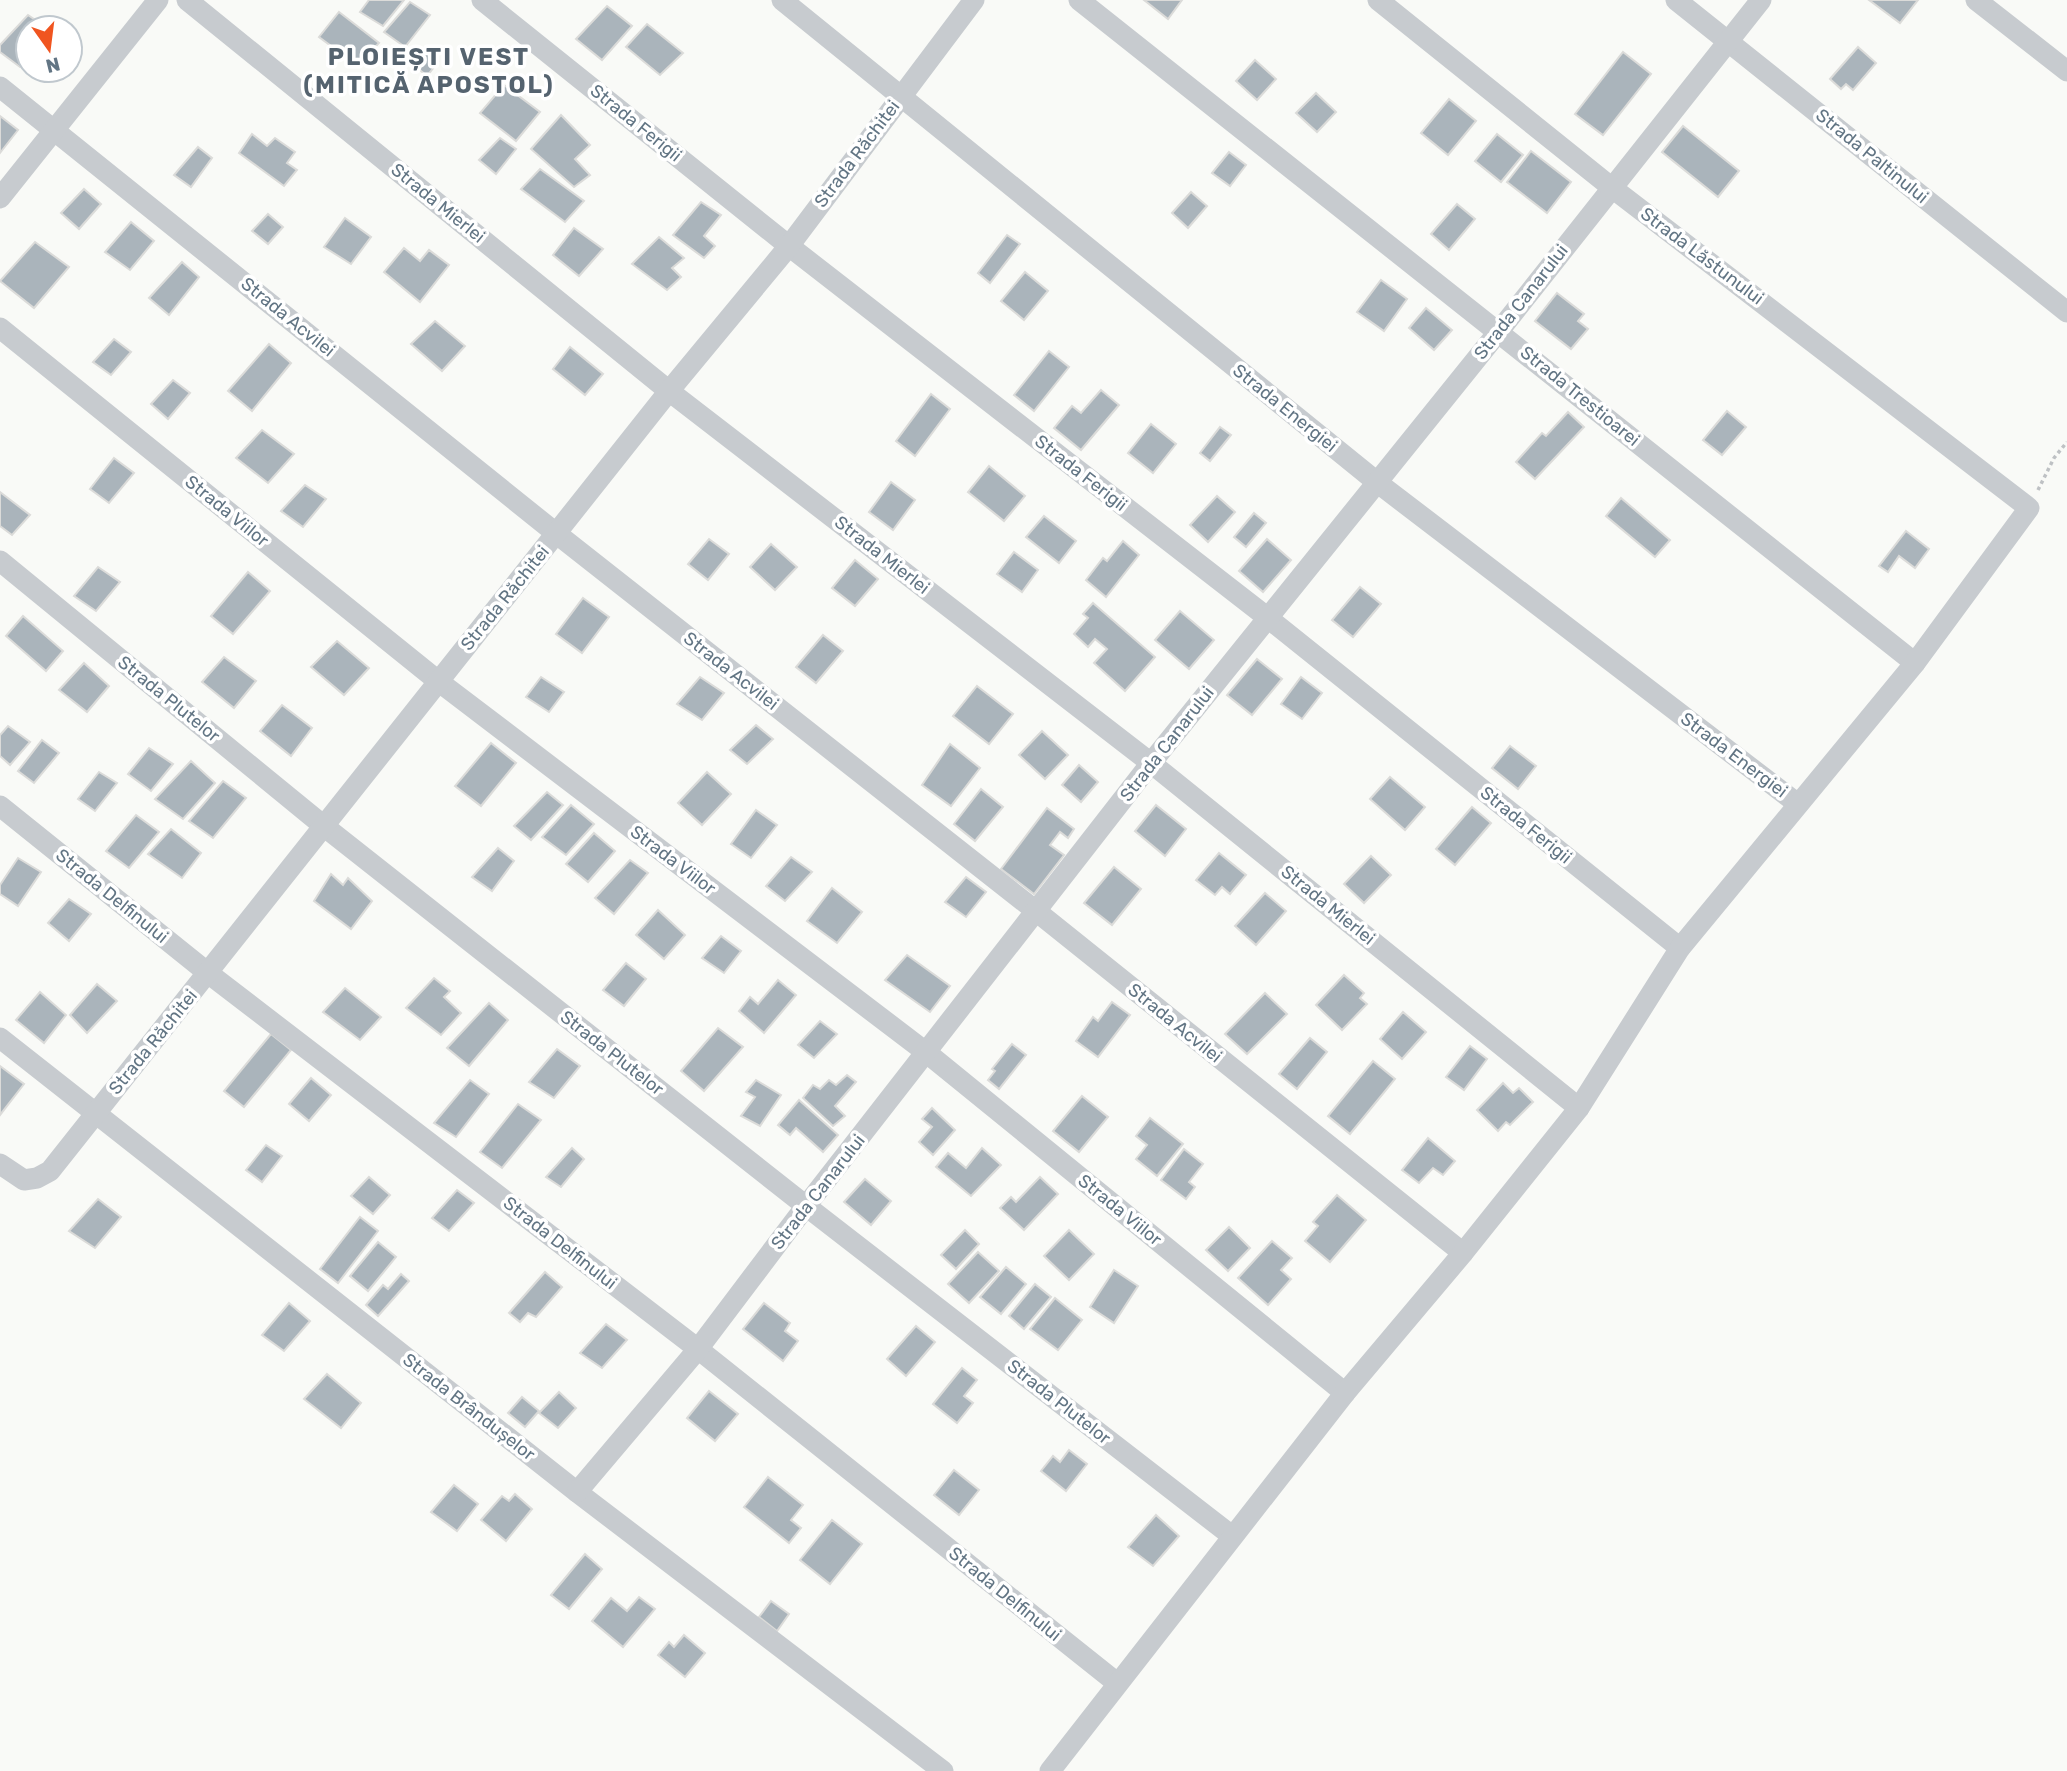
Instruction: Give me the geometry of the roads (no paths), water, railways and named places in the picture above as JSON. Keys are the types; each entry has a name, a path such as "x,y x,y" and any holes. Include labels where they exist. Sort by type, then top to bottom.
{"street":[{"path":"0,198 159,0"},
{"name":"Strada Mierlei","path":"187,0 669,391 1151,764 1579,1108"},
{"name":"Strada Ferigii","path":"482,0 789,246 1268,618 1680,948"},
{"name":"Strada Energiei","path":"782,0 1378,483 1798,804"},
{"name":"Strada Răchitei","path":"0,1164 24,1180 37,1178 50,1171 669,391 789,246 974,0"},
{"name":"Strada Trestioarei","path":"1079,0 1915,663"},
{"name":"Strada Lăstunului","path":"1378,0 1611,187 2029,508 1915,663"},
{"name":"Strada Paltinului","path":"1676,0 2067,312"},
{"name":"Strada Canarului","path":"577,1492 698,1349 806,1206 1151,764 1761,0"},
{"path":"1976,0 2067,71"},
{"name":"Strada Acvilei","path":"0,87 557,534 1036,911 1463,1253"},
{"name":"Strada Viilor","path":"0,328 438,681 927,1053 1345,1393"},
{"name":"Strada Plutelor","path":"0,561 325,827 806,1206 1232,1536"},
{"path":"1050,1771 1116,1683 1345,1393 1463,1253 1579,1108 1680,948 1915,663"},
{"name":"Strada Delfinului","path":"0,806 208,973 698,1349 1116,1683"},
{"name":"Strada Brândușelor","path":"0,1038 577,1492 943,1771"}],"district":[{"name":"PLOIEȘTI VEST (MITICĂ APOSTOL)","path":"429,71"}]}
